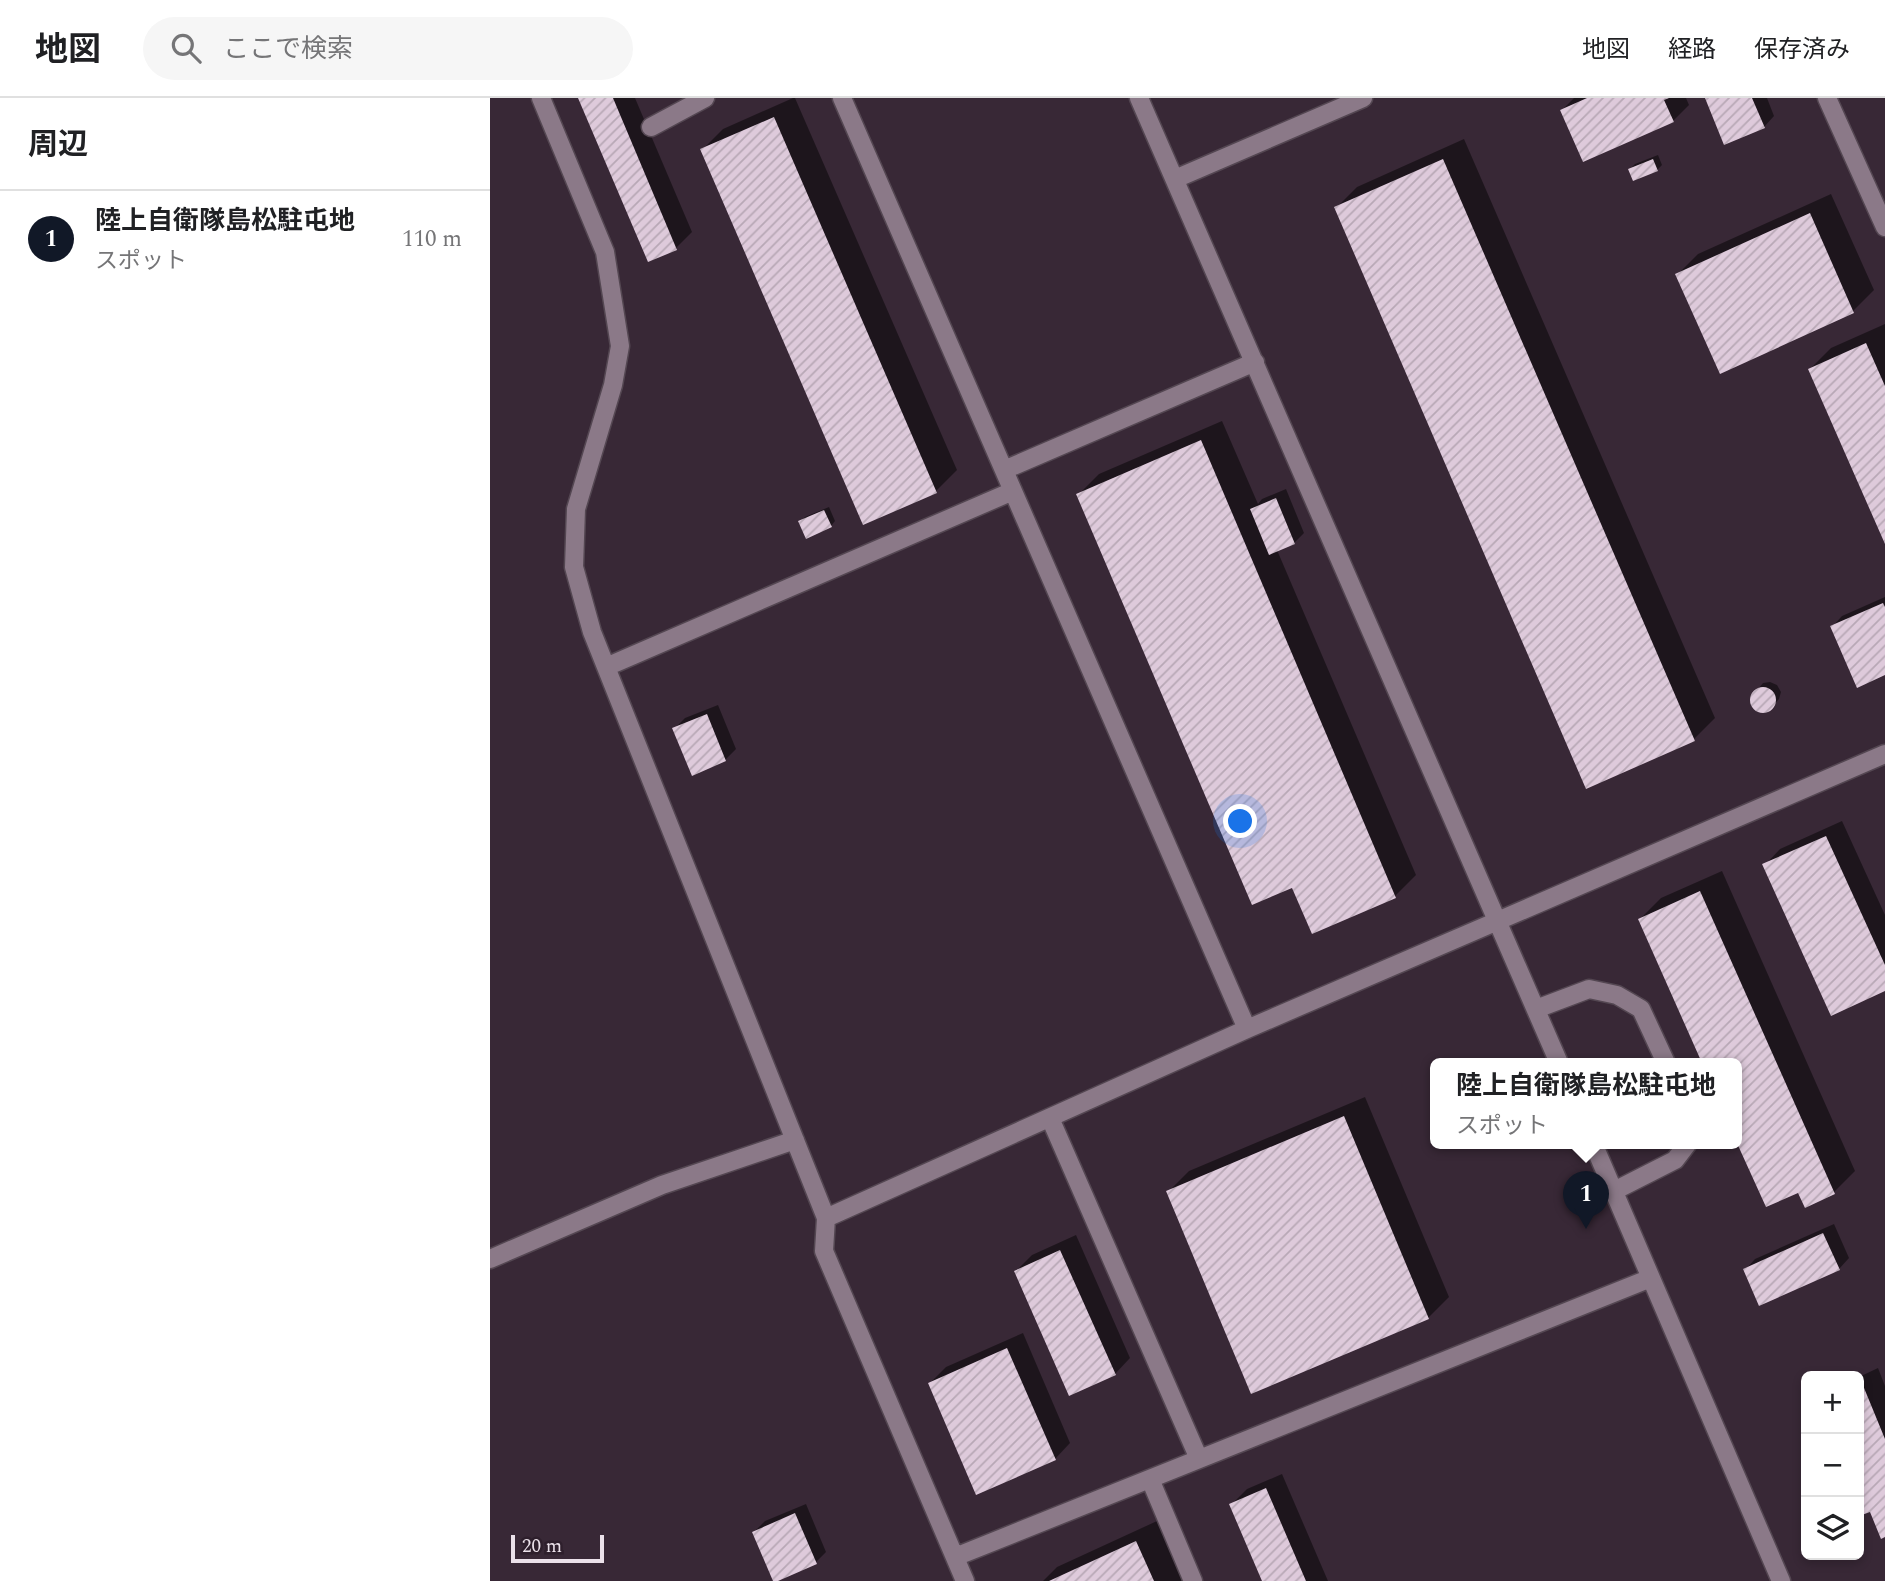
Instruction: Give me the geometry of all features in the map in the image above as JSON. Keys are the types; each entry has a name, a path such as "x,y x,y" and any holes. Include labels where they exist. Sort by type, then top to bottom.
{"lane":[{"path":"541,98 605,252 620,346 613,385 576,509 574,567 592,632 826,1218 824,1251 965,1581"},
{"path":"651,127 705,98"},
{"path":"842,98 1247,1029"},
{"path":"1139,98 1557,1058"},
{"path":"1175,179 1363,98"},
{"path":"1827,98 1885,227"},
{"path":"1004,470 1255,362"},
{"path":"606,667 1013,491"},
{"path":"826,1218 1247,1029 1885,754"},
{"path":"1536,1009 1589,989 1617,995 1641,1009 1664,1058"},
{"path":"1050,1118 1199,1459"},
{"path":"490,1259 662,1185 795,1140"},
{"path":"1596,1149 1781,1581"},
{"path":"1614,1191 1675,1160 1683,1149"},
{"path":"955,1556 1651,1278"},
{"path":"1150,1479 1193,1581"}],"building":[{"path":"578,98 613,98 677,250 648,262"},
{"path":"1587,98 1669,98 1664,100 1674,122 1583,162 1560,110"},
{"path":"1705,98 1752,98 1765,128 1724,145"},
{"path":"774,117 937,493 863,525 700,149"},
{"path":"1443,159 1695,741 1586,789 1334,207"},
{"path":"1653,159 1658,171 1633,181 1628,169"},
{"path":"1810,213 1854,313 1720,374 1675,274"},
{"path":"1866,343 1885,386 1885,544 1808,369"},
{"path":"1201,440 1396,898 1312,934 1292,888 1252,905 1076,494"},
{"path":"1276,498 1295,544 1269,555 1250,509"},
{"path":"824,510 832,527 806,539 798,521"},
{"path":"1883,603 1885,675 1857,688 1830,626"},
{"path":"1763,687 1772,691 1776,700 1772,709 1763,713 1754,709 1750,700 1754,691"},
{"path":"707,714 726,761 692,776 672,728"},
{"path":"1826,836 1885,965 1885,991 1831,1016 1762,864"},
{"path":"1700,891 1835,1194 1805,1208 1798,1193 1766,1207 1740,1149 1742,1149 1742,1058 1700,1058 1638,919"},
{"path":"1344,1116 1429,1319 1251,1394 1166,1191"},
{"path":"1823,1233 1840,1270 1759,1306 1743,1269"},
{"path":"1060,1250 1116,1375 1069,1396 1014,1271"},
{"path":"1007,1348 1056,1460 976,1495 928,1383"},
{"path":"1864,1388 1885,1439 1885,1537 1881,1539 1870,1512 1864,1514"},
{"path":"1266,1488 1306,1581 1262,1581 1229,1504"},
{"path":"795,1513 817,1564 773,1581 752,1532"},
{"path":"1136,1541 1154,1581 1049,1581"}],"place":[{"name":"陸上自衛隊島松駐屯地","path":"1586,1229"}]}
